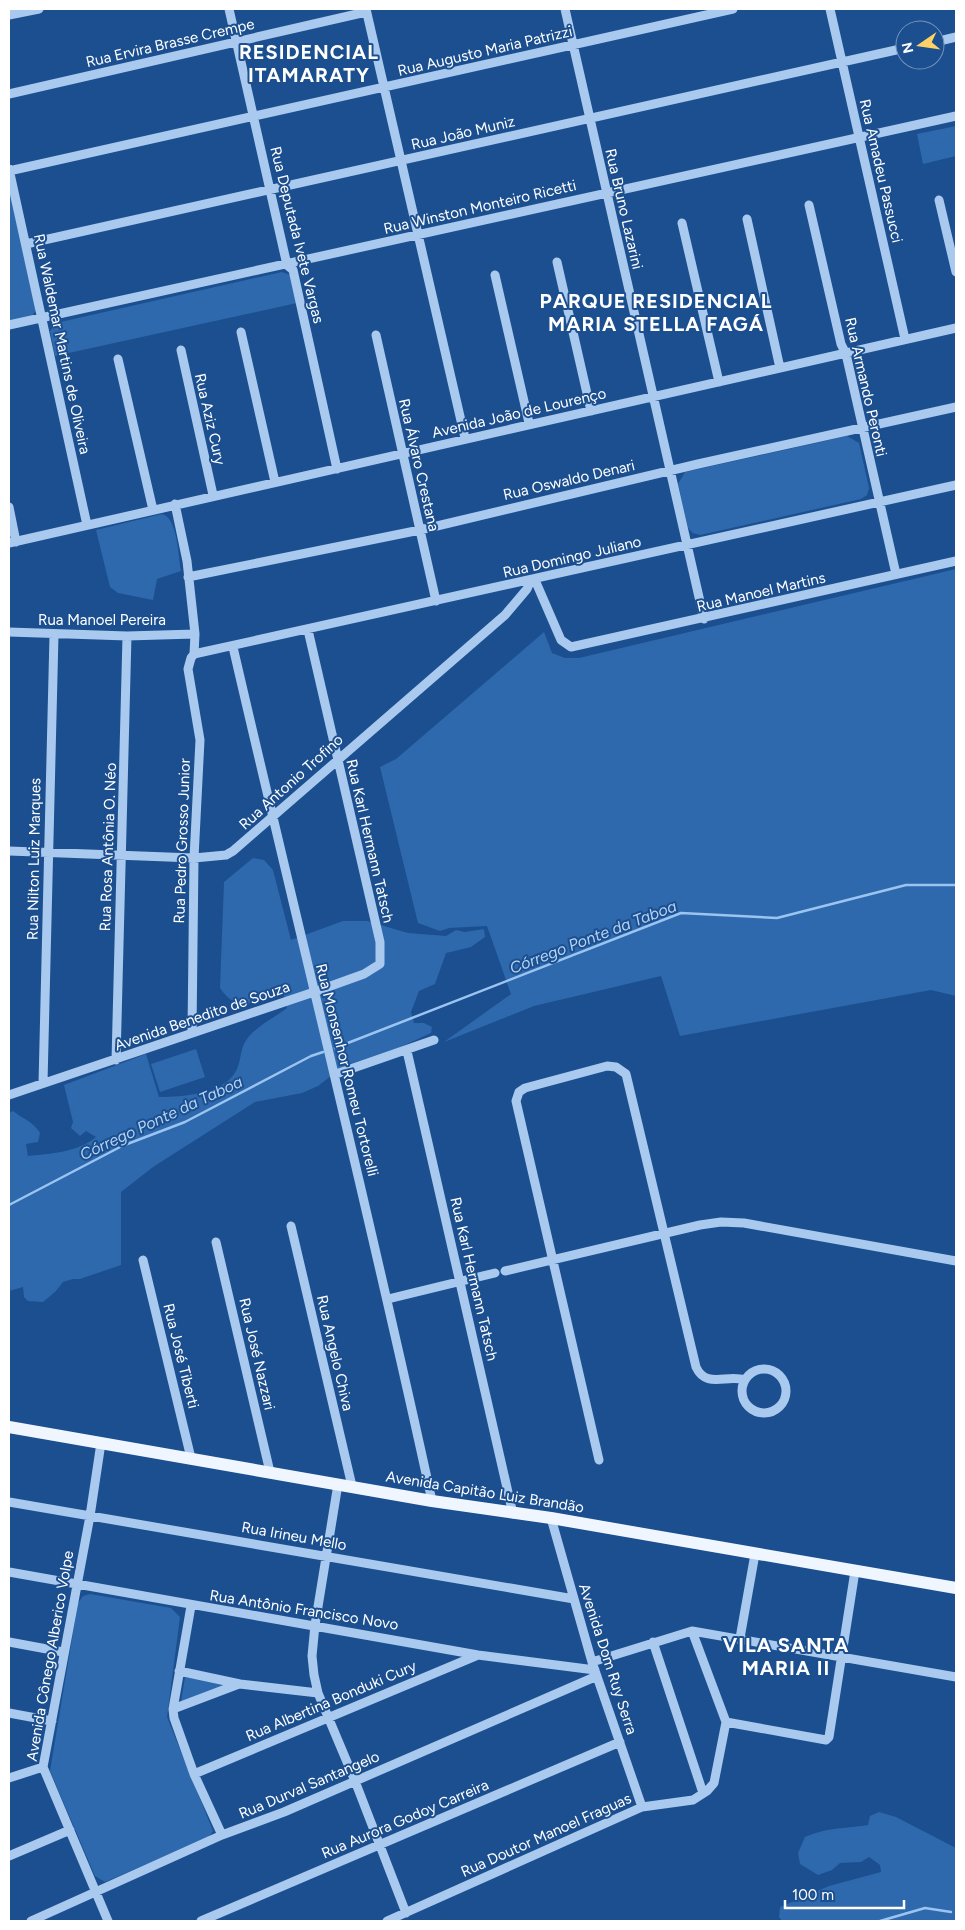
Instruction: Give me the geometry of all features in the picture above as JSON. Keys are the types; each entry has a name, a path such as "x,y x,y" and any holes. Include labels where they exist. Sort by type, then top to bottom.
{"main road":[{"name":"Avenida Capitão Luiz Brandão","path":"9,1427 432,1501 551,1518 956,1588"}],"street":[{"path":"9,15 39,9"},
{"name":"Rua Deputada Ivete Vargas","path":"229,9 287,264 293,270 337,469"},
{"name":"Rua Bruno Lazarini","path":"565,9 704,619"},
{"name":"Rua Augusto Maria Patrizzi","path":"9,170 382,89 733,9"},
{"name":"Rua Amadeu Passucci","path":"830,9 905,339"},
{"path":"366,10 382,89 402,161 465,438"},
{"name":"Rua Ervira Brasse Crempe","path":"9,94 366,10"},
{"name":"Rua João Muniz","path":"26,244 895,50"},
{"name":"Rua Winston Monteiro Ricetti","path":"9,325 956,116"},
{"name":"Rua Waldemar Martins de Oliveira","path":"9,170 87,525"},
{"path":"939,200 956,272"},
{"name":"Rua Armando Peronti","path":"809,205 841,344 846,354 861,429 896,574"},
{"path":"747,218 780,368"},
{"path":"682,223 719,382"},
{"path":"557,262 591,411"},
{"path":"495,274 529,423"},
{"name":"Avenida João de Lourenço","path":"12,542 213,495 403,454 529,423 591,411 956,328"},
{"path":"242,332 275,482"},
{"name":"Rua Álvaro Crestana","path":"376,335 436,600"},
{"name":"Rua Aziz Cury","path":"181,350 213,495"},
{"path":"118,359 153,510"},
{"name":"Rua Oswaldo Denari","path":"188,577 420,530 670,471 956,407"},
{"name":"Rua Domingo Juliano","path":"194,654 233,647 956,485"},
{"name":"Rua Pedro Grosso Junior","path":"175,504 188,577 195,634 194,654 190,658 188,669 200,740 194,858 192,1032"},
{"path":"9,507 12,542"},
{"name":"Rua Manoel Martins","path":"533,580 561,640 571,647 704,619 956,561"},
{"name":"Rua Antonio Trofino","path":"9,851 194,858 226,855 233,851 505,615 533,580"},
{"name":"Rua Karl Hermann Tatsch","path":"308,630 380,942"},
{"name":"Rua Manoel Pereira","path":"9,632 127,636 195,634"},
{"name":"Rua Nilton Luiz Marques","path":"43,1083 54,635"},
{"name":"Rua Rosa Antônia O. Néo","path":"116,1060 127,636"},
{"name":"Rua Monsenhor Romeu Tortorelli","path":"233,647 271,817 336,1074 432,1501"},
{"name":"Avenida Benedito de Souza","path":"9,1095 314,992 377,967 381,959 380,942"},
{"path":"336,1074 407,1051 434,1040"},
{"name":"Rua Karl Hermann Tatsch","path":"407,1051 513,1514"},
{"path":"599,1460 516,1101 517,1095 525,1088 607,1066 620,1068 628,1078 698,1371 704,1377 713,1380 738,1378 745,1380"},
{"path":"505,1271 710,1223 744,1223 956,1261"},
{"name":"Rua Angelo Chiva","path":"291,1226 352,1486"},
{"name":"Rua José Nazzari","path":"216,1242 270,1472"},
{"name":"Rua José Tiberti","path":"143,1260 191,1458"},
{"path":"388,1300 495,1273"},
{"path":"757,1370 772,1371 783,1382 785,1392 782,1402 770,1412 760,1412 750,1408 742,1395 745,1380 757,1370"},
{"name":"Avenida Cônego Alberico Volpe","path":"100,1443 90,1516 63,1652 43,1767 108,1921"},
{"path":"338,1484 315,1625 312,1656 318,1693 356,1781 406,1913"},
{"name":"Rua Irineu Mello","path":"9,1502 574,1599"},
{"name":"Avenida Dom Ruy Serra","path":"551,1518 595,1669 642,1807"},
{"path":"740,1638 755,1554"},
{"path":"726,1722 826,1740 829,1737 855,1571"},
{"name":"Rua Antônio Francisco Novo","path":"9,1572 191,1606 315,1625 478,1655 595,1669"},
{"path":"191,1606 173,1709 174,1718 194,1774 222,1835"},
{"path":"653,1642 704,1793 711,1787 715,1778 726,1722 692,1631 956,1677"},
{"name":"Rua Durval Santangelo","path":"32,1921 222,1835 284,1812 356,1781 653,1642 692,1631"},
{"path":"9,1642 63,1652"},
{"name":"Rua Albertina Bonduki Cury","path":"194,1774 328,1716 478,1655"},
{"path":"179,1671 240,1684 318,1693"},
{"path":"173,1709 240,1684"},
{"path":"9,1713 52,1721"},
{"name":"Rua Aurora Godoy Carreira","path":"201,1921 620,1742"},
{"path":"9,1778 43,1767"},
{"name":"Rua Doutor Manoel Fraguas","path":"387,1921 642,1807 688,1801 704,1793"},
{"path":"9,1856 70,1830"}],"shaded area":[{"path":"956,126 956,156 923,164 917,134"},
{"path":"9,186 36,310 32,316 9,322"},
{"path":"282,272 290,275 297,303 55,356 50,331 56,323"},
{"path":"847,436 859,443 869,488 867,495 861,499 700,535 693,533 688,528 678,484 685,472"},
{"path":"162,514 171,522 174,530 181,571 157,579 153,600 118,593 110,587 96,530"},
{"path":"956,569 956,996 931,990 680,1036 661,976 534,1006 444,1042 511,994 487,926 449,928 440,931 418,923 380,767 396,759 544,632 552,653 565,658 579,658"},
{"path":"253,858 264,860 273,870 291,940 343,921 367,921 408,933 446,936 456,930 465,932 484,929 485,937 471,947 446,953 435,984 419,991 411,1012 414,1023 424,1023 432,1027 431,1033 398,1048 344,1066 318,1086 302,1093 255,1102 153,1167 121,1192 121,1265 80,1279 63,1282 43,1302 28,1301 24,1297 23,1287 9,1291 9,1113 13,1111 31,1123 40,1133 38,1142 26,1144 28,1156 64,1151 81,1146 96,1137 86,1131 80,1136 71,1128 73,1122 64,1085 146,1054 159,1097 202,1093 222,1085 230,1079 239,1064 243,1045 249,1037 259,1027 287,1008 283,992 256,1002 241,1004 227,996 220,988 224,882"},
{"path":"196,1049 205,1077 160,1092 151,1064"},
{"path":"90,1594 171,1608 180,1617 167,1717 213,1831 209,1837 105,1882 95,1876 50,1771 78,1603 83,1596"},
{"path":"185,1677 224,1684 224,1686 181,1702"},
{"path":"879,1812 896,1817 956,1848 956,1921 782,1921 779,1917 780,1907 829,1886 881,1872 880,1865 869,1857 861,1862 840,1863 832,1870 818,1875 800,1864 798,1853 805,1837 829,1830 868,1825 870,1816"}],"waterway":[{"name":"Córrego Ponte da Taboa","path":"335,1048 681,913 777,918 906,885 956,885"},
{"name":"Córrego Ponte da Taboa","path":"9,1205 122,1146 185,1122 311,1056 323,1052"},
{"path":"880,1921 925,1908 951,1912"}],"district":[{"name":"RESIDENCIAL ITAMARATY","path":"309,64"},
{"name":"PARQUE RESIDENCIAL MARIA STELLA FAGÁ","path":"656,312"},
{"name":"VILA SANTA MARIA II","path":"786,1656"}]}
